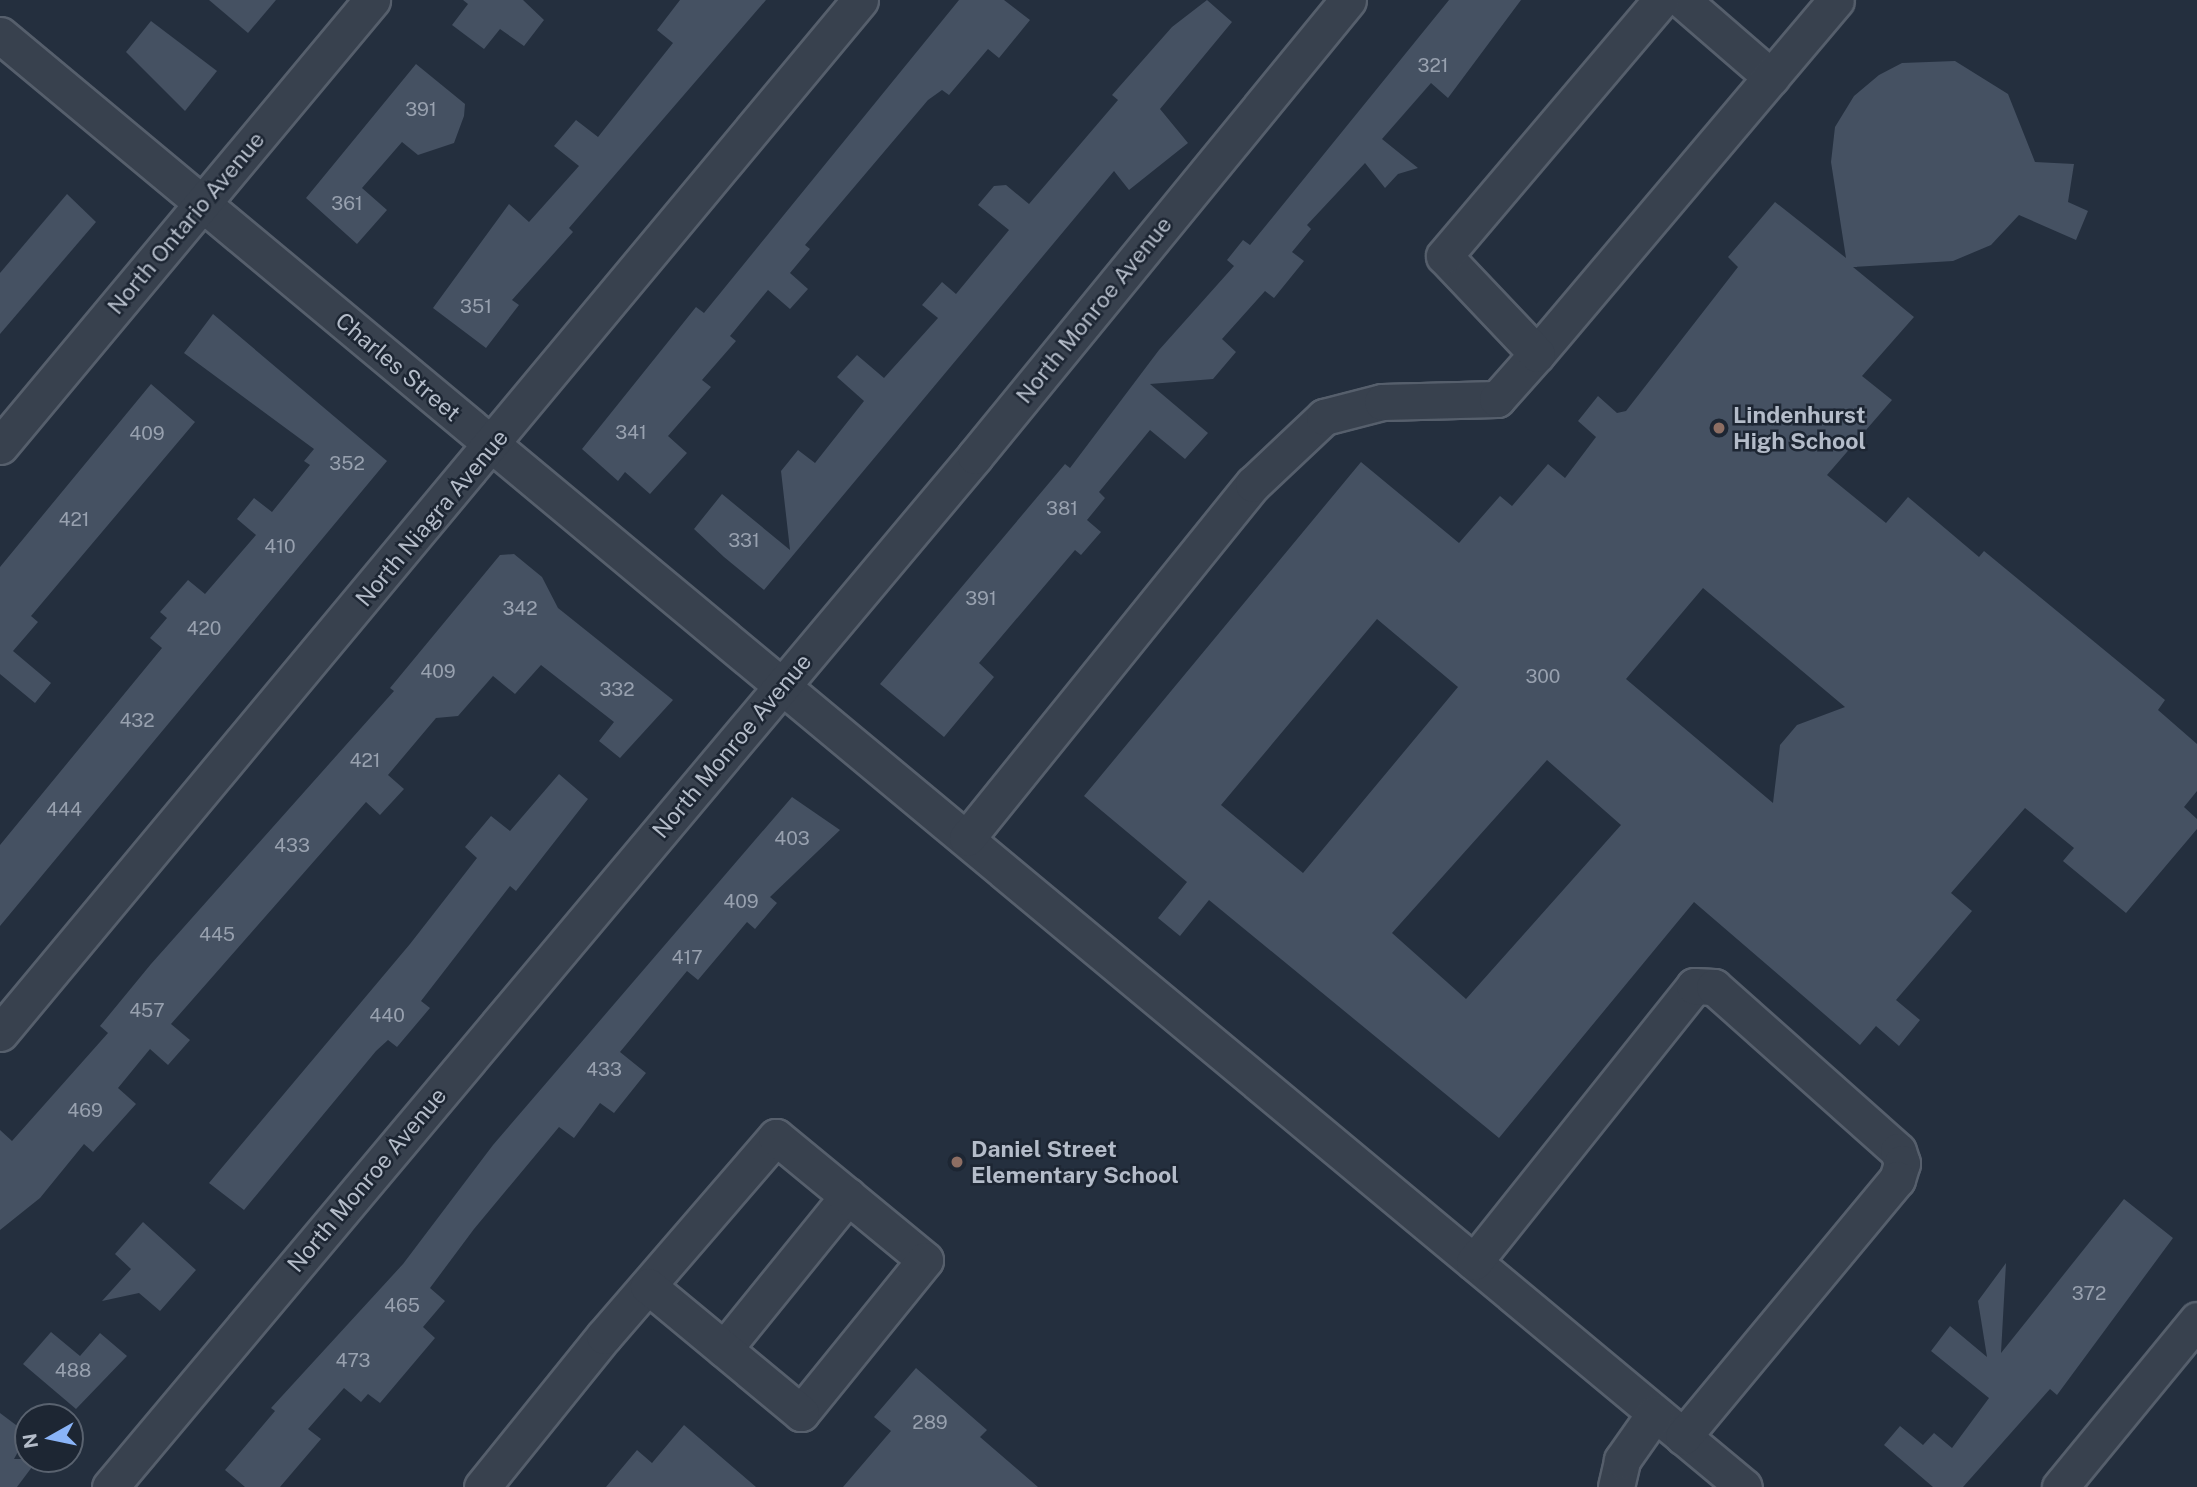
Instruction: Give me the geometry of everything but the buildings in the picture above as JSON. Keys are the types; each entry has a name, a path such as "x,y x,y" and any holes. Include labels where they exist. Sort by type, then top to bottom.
{"street":[{"name":"North Ontario Avenue","path":"0,446 372,0"},
{"name":"North Niagra Avenue","path":"0,1033 492,446 860,0"},
{"name":"North Monroe Avenue","path":"110,1487 784,683 1348,0"},
{"path":"1537,354 1444,256 1661,0"},
{"path":"1682,0 1771,77"},
{"path":"967,838 1253,484 1324,417 1382,402 1497,399 1835,0"},
{"name":"Charles Street","path":"0,35 200,207 248,238 492,446 784,683 1744,1487"},
{"path":"1474,1262 1694,986 1714,987 1898,1151 1902,1163 1897,1179 1683,1437"},
{"path":"482,1487 648,1286 776,1137 925,1259 801,1413 648,1286"},
{"path":"724,1349 848,1196"},
{"path":"2060,1487 2197,1320"},
{"path":"1616,1487 1622,1460 1656,1413"}],"place":[{"name":"Lindenhurst High School","path":"1719,428"},
{"name":"Daniel Street Elementary School","path":"957,1162"}]}
